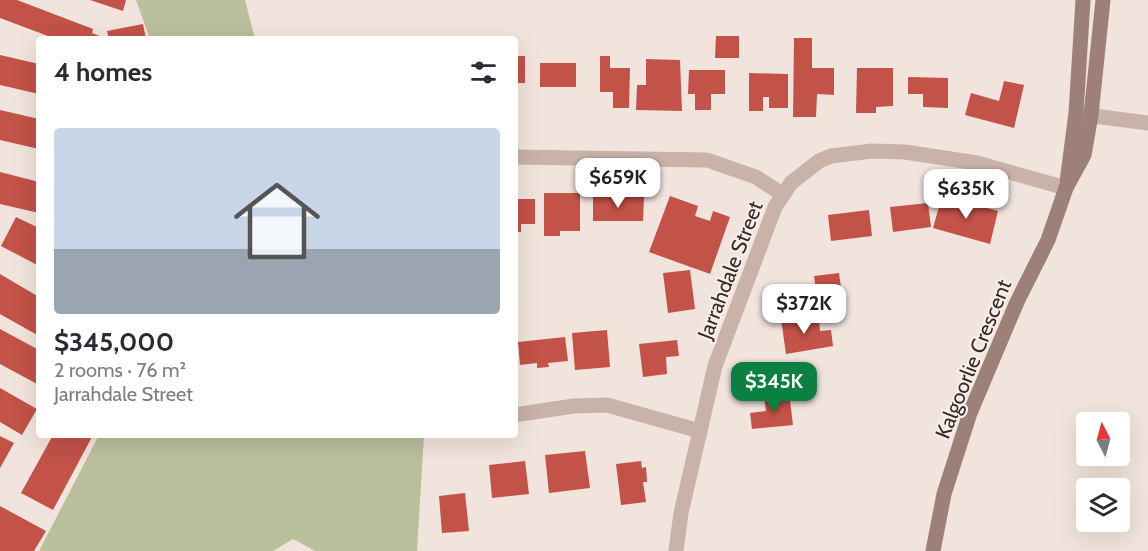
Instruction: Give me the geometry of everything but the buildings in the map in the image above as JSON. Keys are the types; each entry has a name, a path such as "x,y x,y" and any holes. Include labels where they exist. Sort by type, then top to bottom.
{"street":[{"name":"Kalgoorlie Crescent","path":"933,551 944,494 970,413 1016,305 1048,240 1066,188 1084,155 1083,0"},
{"name":"Kalgoorlie Crescent","path":"1083,114 1103,0"},
{"path":"1083,114 1148,123"},
{"name":"Jarrahdale Street","path":"676,551 681,513 715,366 775,207 791,183 819,161 851,152 872,151 905,152 977,163 1066,188"},
{"path":"518,157 707,160 747,172 782,194"},
{"path":"518,414 574,406 607,405 700,431"}],"green space":[{"path":"136,0 245,0 254,36 149,36"},
{"path":"97,438 424,438 417,551 315,551 293,539 273,551 39,551"}]}
